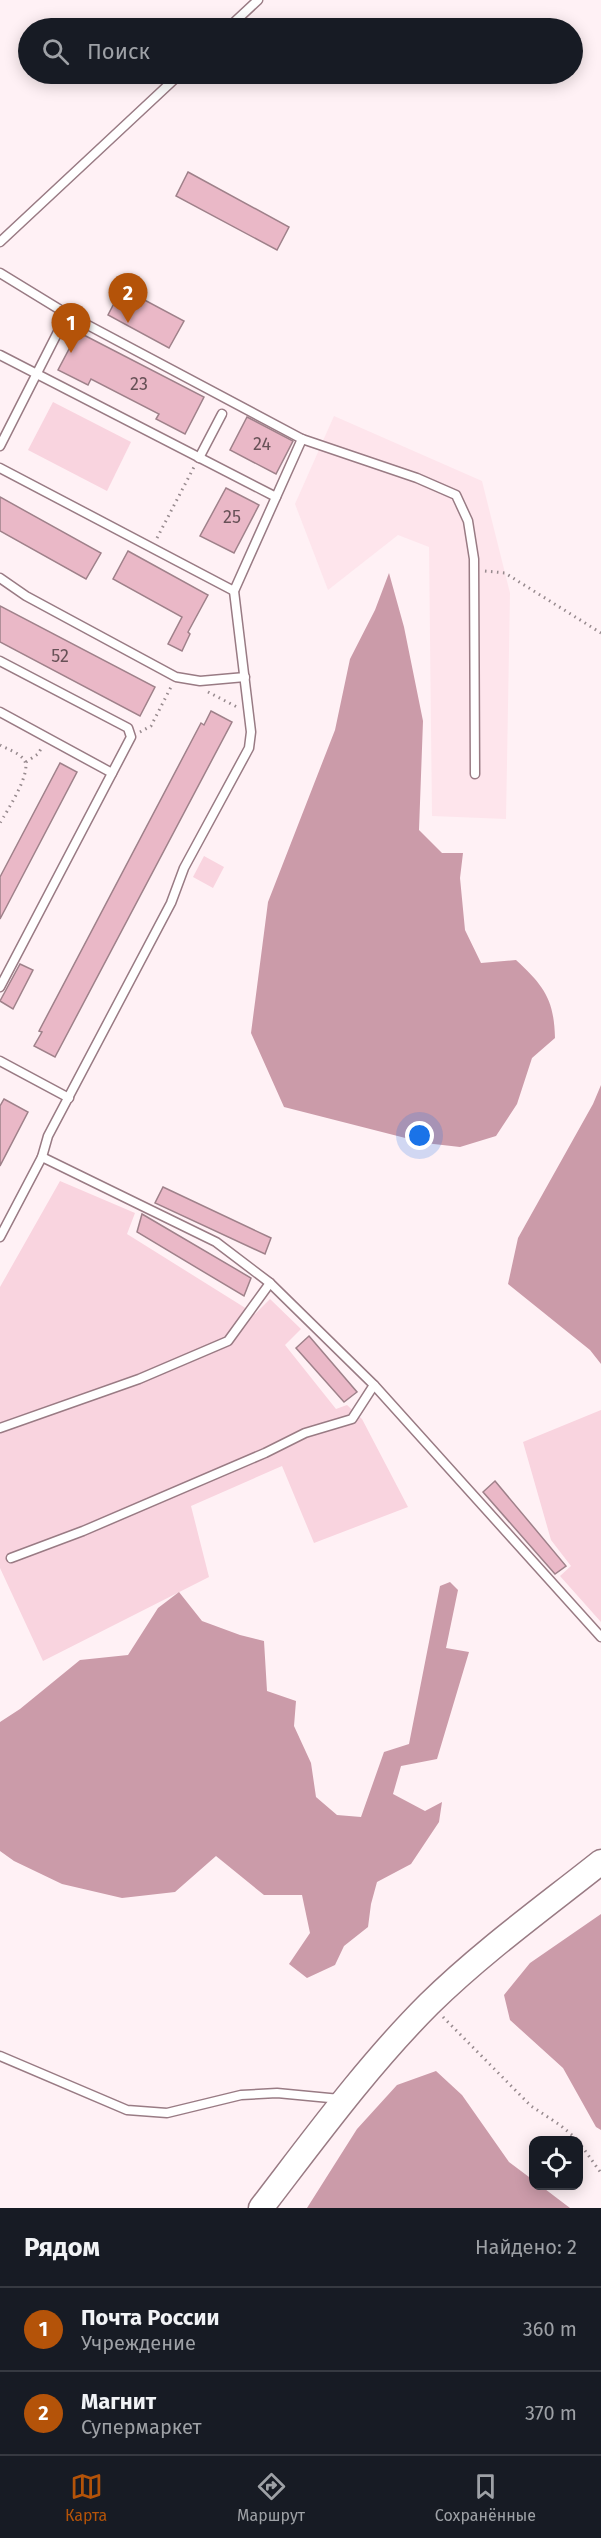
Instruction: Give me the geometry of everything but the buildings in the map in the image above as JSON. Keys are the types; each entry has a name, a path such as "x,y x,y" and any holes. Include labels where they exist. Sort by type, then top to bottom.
{"street":[{"path":"261,2208 393,2043 431,2003 505,1937 601,1862"}],"lane":[{"path":"239,18 258,0"},
{"path":"0,242 169,84"},
{"path":"0,273 67,314 302,439 417,478 456,495 468,521 474,571 475,774"},
{"path":"0,446 67,314"},
{"path":"1,357 276,497"},
{"path":"199,458 222,414"},
{"path":"0,1237 42,1157 48,1136 171,903 184,868 249,748 251,732 234,591 302,439"},
{"path":"0,468 234,591"},
{"path":"0,578 26,596 179,678 200,681 245,677"},
{"path":"0,661 128,728 131,737 0,987"},
{"path":"0,712 112,772"},
{"path":"0,1061 69,1098"},
{"path":"42,1157 216,1242 270,1283 374,1385 601,1636"},
{"path":"0,1428 139,1379 228,1341 270,1283"},
{"path":"11,1558 83,1531 265,1453 306,1433 352,1419 374,1385"},
{"path":"0,2056 127,2110 167,2113 241,2095 277,2092 347,2099"}],"path":[{"path":"152,548 199,458"},
{"path":"474,571 505,573 601,633"},
{"path":"131,737 151,726 179,678 249,714"},
{"path":"26,762 38,754 47,737"},
{"path":"0,745 26,762"},
{"path":"0,823 27,773 26,762"},
{"path":"431,2003 531,2106 572,2136"},
{"path":"583,2148 601,2173"}],"shaded area":[{"path":"53,402 131,442 107,491 28,450"},
{"path":"334,416 482,481 510,593 506,819 432,816 429,547 398,535 328,590 295,504"},
{"path":"389,573 404,627 423,721 419,830 442,853 463,853 460,878 465,930 481,963 516,960 546,994 554,1025 555,1038 532,1058 517,1104 496,1136 460,1147 425,1143 284,1107 251,1033 268,902 335,730 350,659 375,610"},
{"path":"204,856 224,867 213,888 193,877"},
{"path":"601,1085 601,1364 590,1350 508,1284 518,1238 593,1104"},
{"path":"60,1181 135,1213 127,1234 255,1314 270,1299 301,1329 285,1345 336,1409 347,1405 362,1419 408,1507 314,1543 282,1466 191,1506 209,1577 43,1661 0,1568 0,1287"},
{"path":"601,1410 601,1622 560,1576 571,1566 551,1540 523,1442"},
{"path":"450,1582 458,1590 446,1648 469,1652 437,1759 401,1766 393,1794 425,1811 442,1802 439,1822 411,1864 377,1882 368,1927 344,1946 335,1965 307,1978 289,1964 310,1933 302,1895 264,1895 216,1856 175,1892 122,1898 62,1884 14,1861 0,1851 0,1722 20,1709 80,1660 128,1655 158,1608 179,1592 202,1621 264,1641 267,1691 296,1701 294,1726 311,1763 316,1797 337,1815 361,1817 384,1752 409,1744 440,1586"},
{"path":"601,1914 601,2130 596,2127 563,2068 510,2020 504,1995 530,1963"},
{"path":"436,2071 462,2095 509,2162 529,2177 529,2190 546,2190 570,2208 307,2208 357,2129 397,2085"}],"place":[{"name":"Магнит","path":"128,323"},
{"name":"Почта России","path":"71,353"}]}
